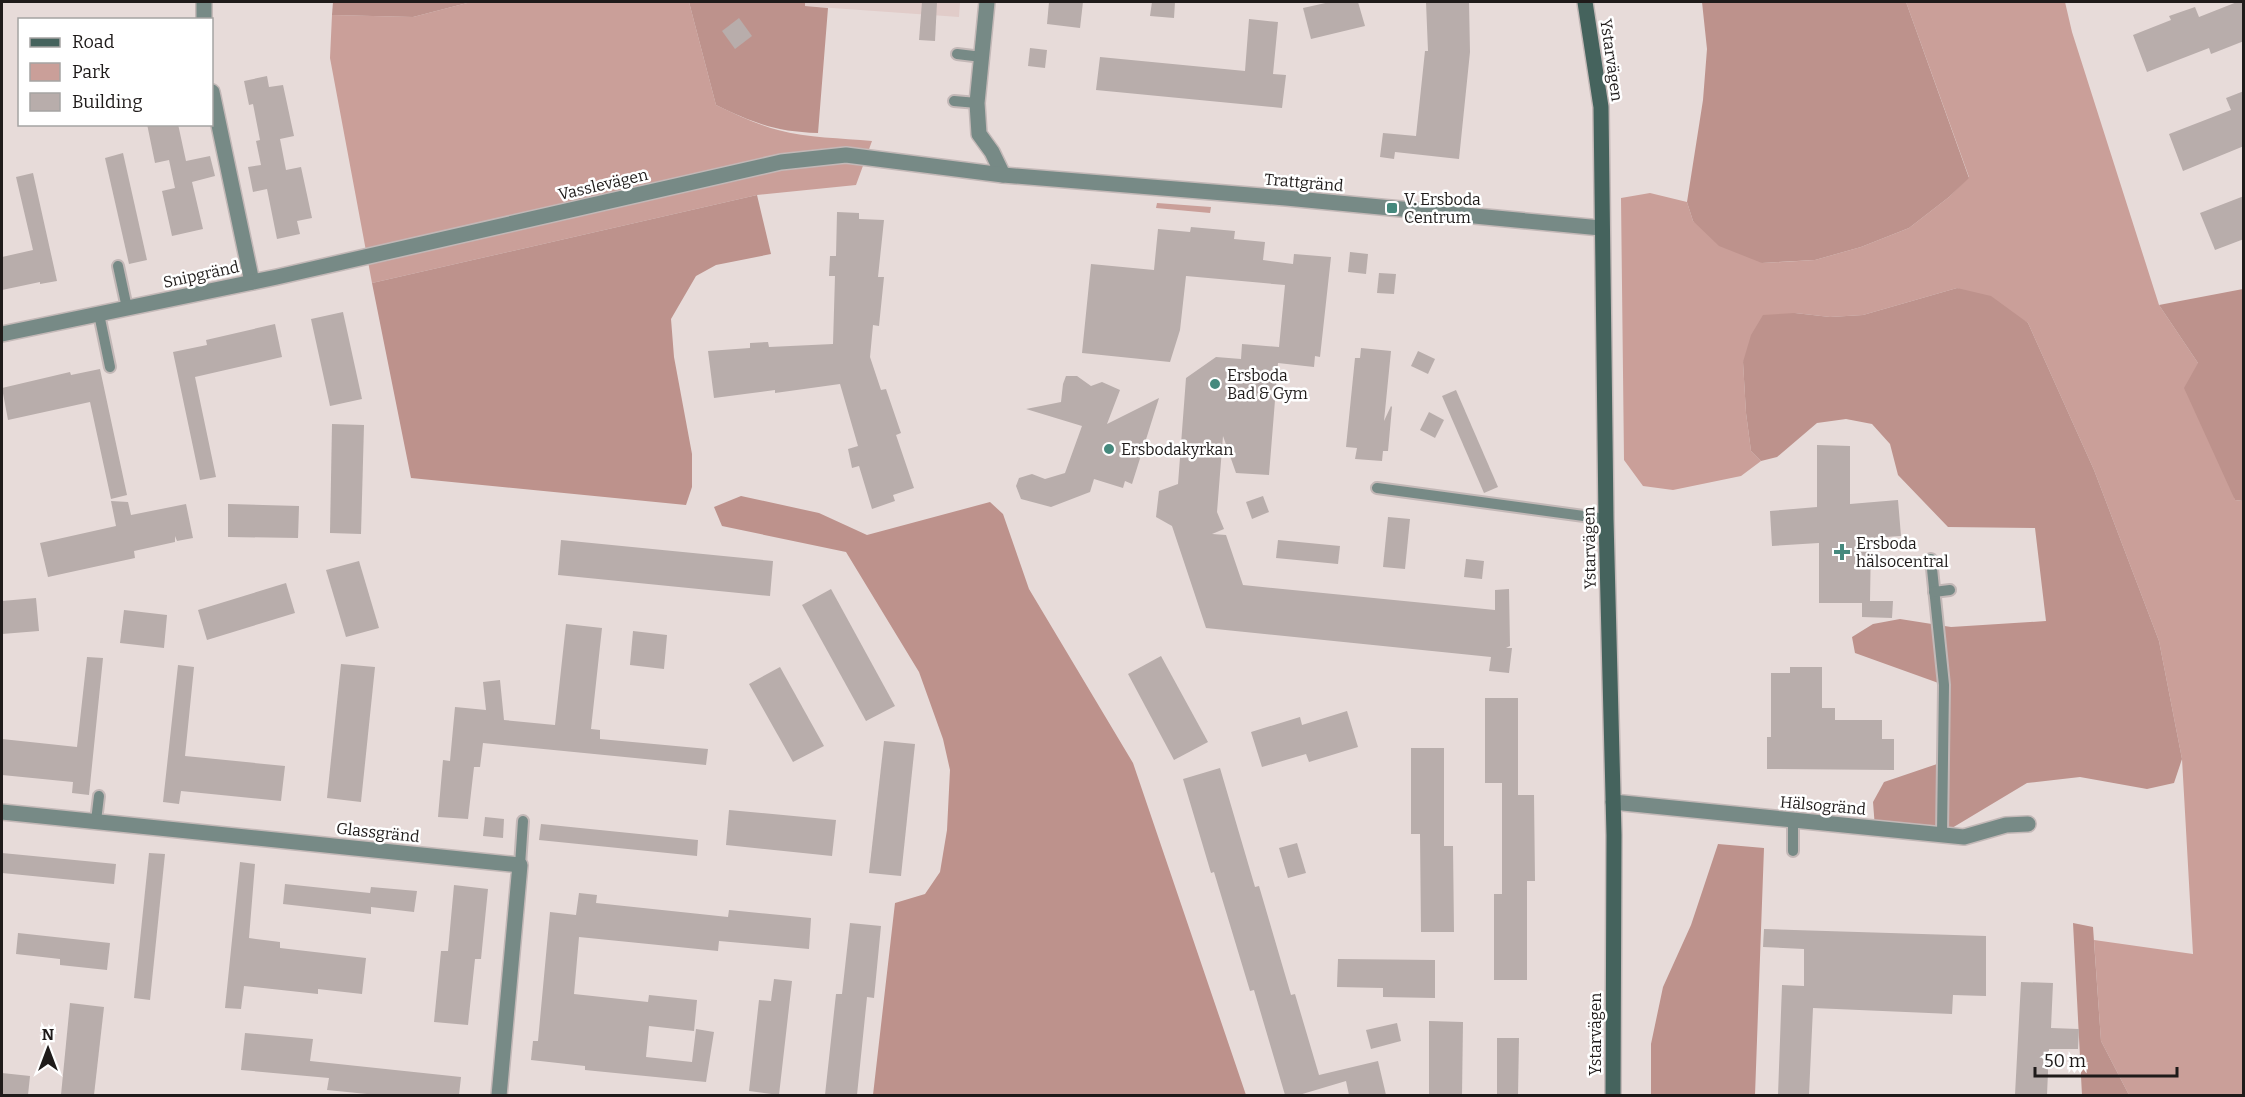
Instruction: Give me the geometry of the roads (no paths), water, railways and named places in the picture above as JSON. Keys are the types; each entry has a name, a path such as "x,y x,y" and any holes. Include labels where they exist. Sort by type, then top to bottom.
{"street":[{"path":"204,2 204,18"},
{"path":"987,2 977,103 979,134 992,152 1003,175"},
{"name":"Ystarvägen","path":"1585,2 1601,107 1601,228 1612,802 1613,1095"},
{"name":"Snipgränd","path":"2,334 252,282 213,97"},
{"name":"Vasslevägen","path":"252,282 781,162 846,155 966,171"},
{"name":"Trattgränd","path":"966,171 1601,228"},
{"name":"Hälsogränd","path":"1612,802 1964,837 2006,825 2028,824"},
{"name":"Glassgränd","path":"2,812 520,865"},
{"path":"500,1095 520,865"}],"lane":[{"path":"957,54 981,57"},
{"path":"954,101 977,103"},
{"path":"118,266 127,308"},
{"path":"99,314 110,367"},
{"path":"1377,488 1606,519"},
{"path":"1931,559 1944,685 1942,834"},
{"path":"1934,592 1950,590"},
{"path":"96,821 99,796"},
{"path":"520,865 523,821"},
{"path":"1793,821 1793,851"}],"place":[{"name":"V. Ersboda Centrum","path":"1392,208"},
{"name":"Ersboda Bad & Gym","path":"1215,384"},
{"name":"Ersbodakyrkan","path":"1109,449"},
{"name":"Ersboda hälsocentral","path":"1842,552"}]}
